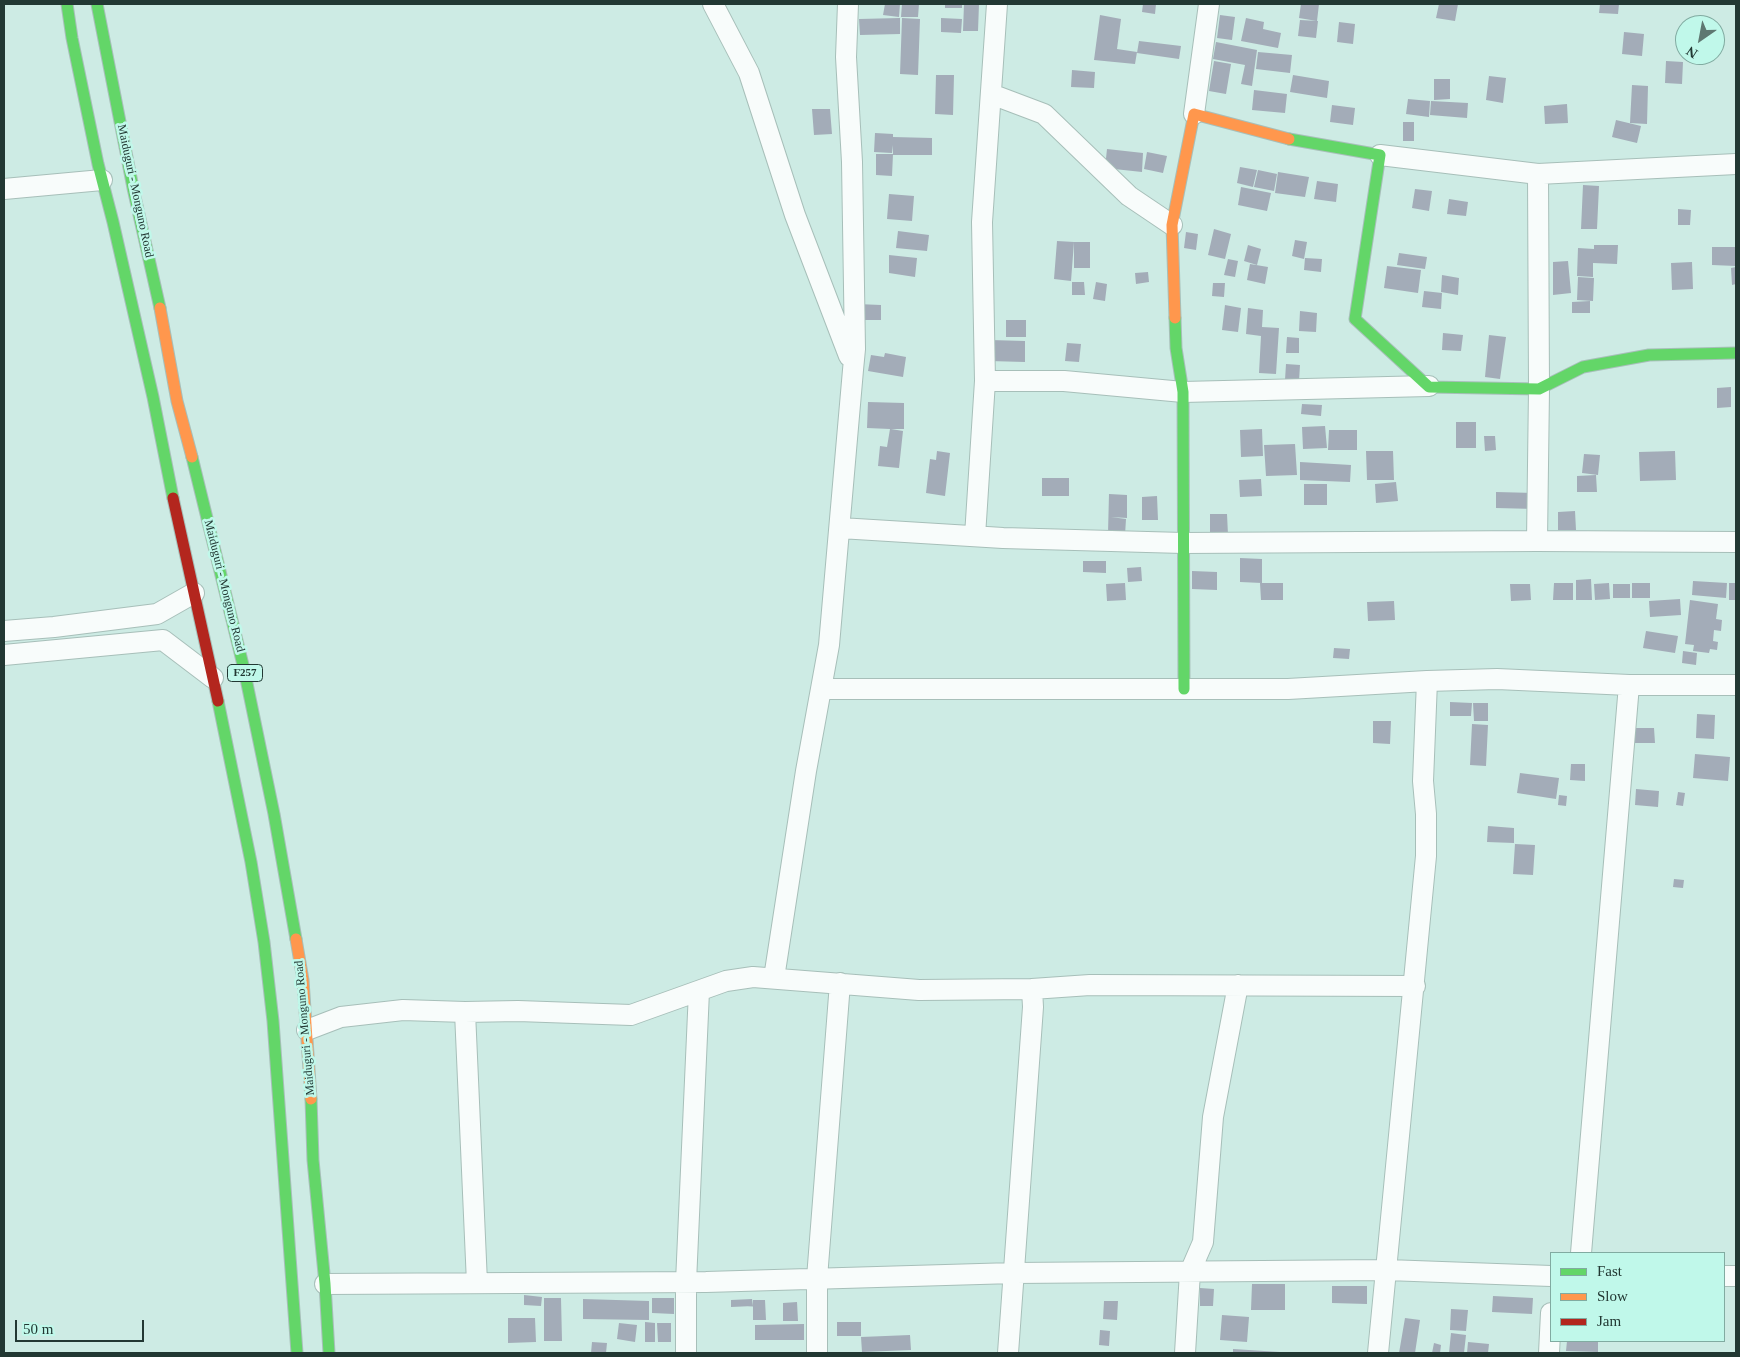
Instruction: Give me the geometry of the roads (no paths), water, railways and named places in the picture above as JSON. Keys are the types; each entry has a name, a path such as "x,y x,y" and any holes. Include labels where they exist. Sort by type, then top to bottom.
{"main road":[{"name":"F257","path":"67,4 72,38 102,180 153,397 176,516 230,754 264,942 280,1104 297,1353"},
{"name":"Maiduguri - Monguno Road","path":"97,4 156,288 177,400 248,688 274,814 302,980 311,1089 313,1160 325,1284 328,1353"},
{"path":"1184,689 1183,392 1176,348 1172,225 1194,114 1291,139 1380,155 1355,319 1429,386 1539,390 1583,367 1649,355 1736,353"}],"street":[{"path":"713,4 749,73 795,215 845,342 854,370"},
{"path":"774,978 806,771 829,645 854,370 852,172 846,57 848,4"},
{"path":"975,536 985,381 982,222 997,4"},
{"path":"1194,114 1209,4"},
{"path":"991,94 1044,114 1129,196 1172,225"},
{"path":"1380,155 1538,174 1736,164"},
{"path":"1537,541 1539,390 1538,174"},
{"path":"4,188 102,180"},
{"path":"985,381 1064,381 1183,392 1429,386"},
{"path":"840,528 1062,540 1183,543 1736,542"},
{"path":"4,631 54,627 157,614 194,593"},
{"path":"4,655 163,640 213,678"},
{"path":"821,688 1288,689 1427,681 1498,680 1629,685 1736,685"},
{"path":"1378,1353 1415,986 1426,856 1426,814 1423,781 1427,681"},
{"path":"1582,1252 1629,685"},
{"path":"307,1030 341,1017 403,1010 518,1011 631,1015 726,981 753,977 919,990 1032,989 1090,985 1415,986"},
{"path":"817,1353 817,1278 840,983"},
{"path":"1185,1353 1190,1272 1203,1242 1213,1117 1238,985"},
{"path":"1008,1353 1033,1007 1032,989"},
{"path":"686,1353 686,1282 699,991"},
{"path":"465,1012 477,1283"},
{"path":"325,1284 686,1282 1014,1273 1387,1270 1550,1276"},
{"path":"1549,1353 1550,1333"}]}
